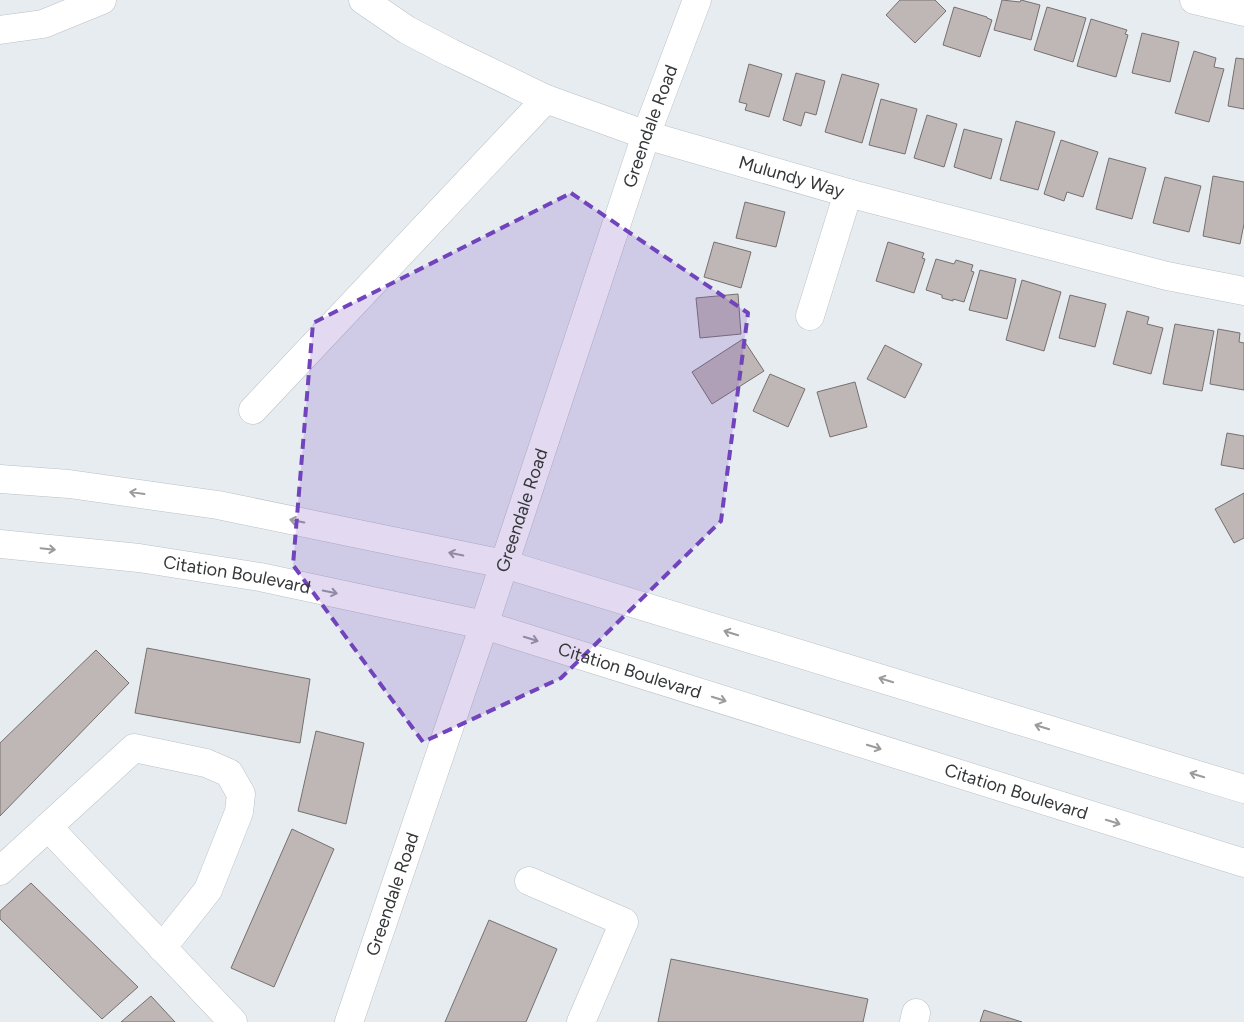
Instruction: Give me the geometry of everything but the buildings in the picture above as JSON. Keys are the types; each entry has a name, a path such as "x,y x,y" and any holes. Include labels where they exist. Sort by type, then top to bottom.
{"street":[{"path":"0,30 43,24 102,0"},
{"name":"Mulundy Way","path":"364,0 407,30 451,53 546,98 646,135 848,194 1166,276 1244,291"},
{"name":"Greendale Road","path":"349,1022 484,625 646,135 697,0"},
{"path":"1194,0 1244,12"},
{"path":"253,410 546,98"},
{"path":"810,316 848,194"},
{"path":"0,478 69,484 218,505 504,564 1244,789"},
{"name":"Citation Boulevard","path":"0,544 139,558 260,576 484,625 1244,863"},
{"path":"0,871 134,748 206,763 229,773 241,794 239,812 208,890 162,948"},
{"path":"48,827 233,1022"},
{"path":"530,881 624,922 581,1022"}],"highlighted area":[{"path":"571,193 748,313 721,521 561,678 423,742 293,565 313,323"}]}
